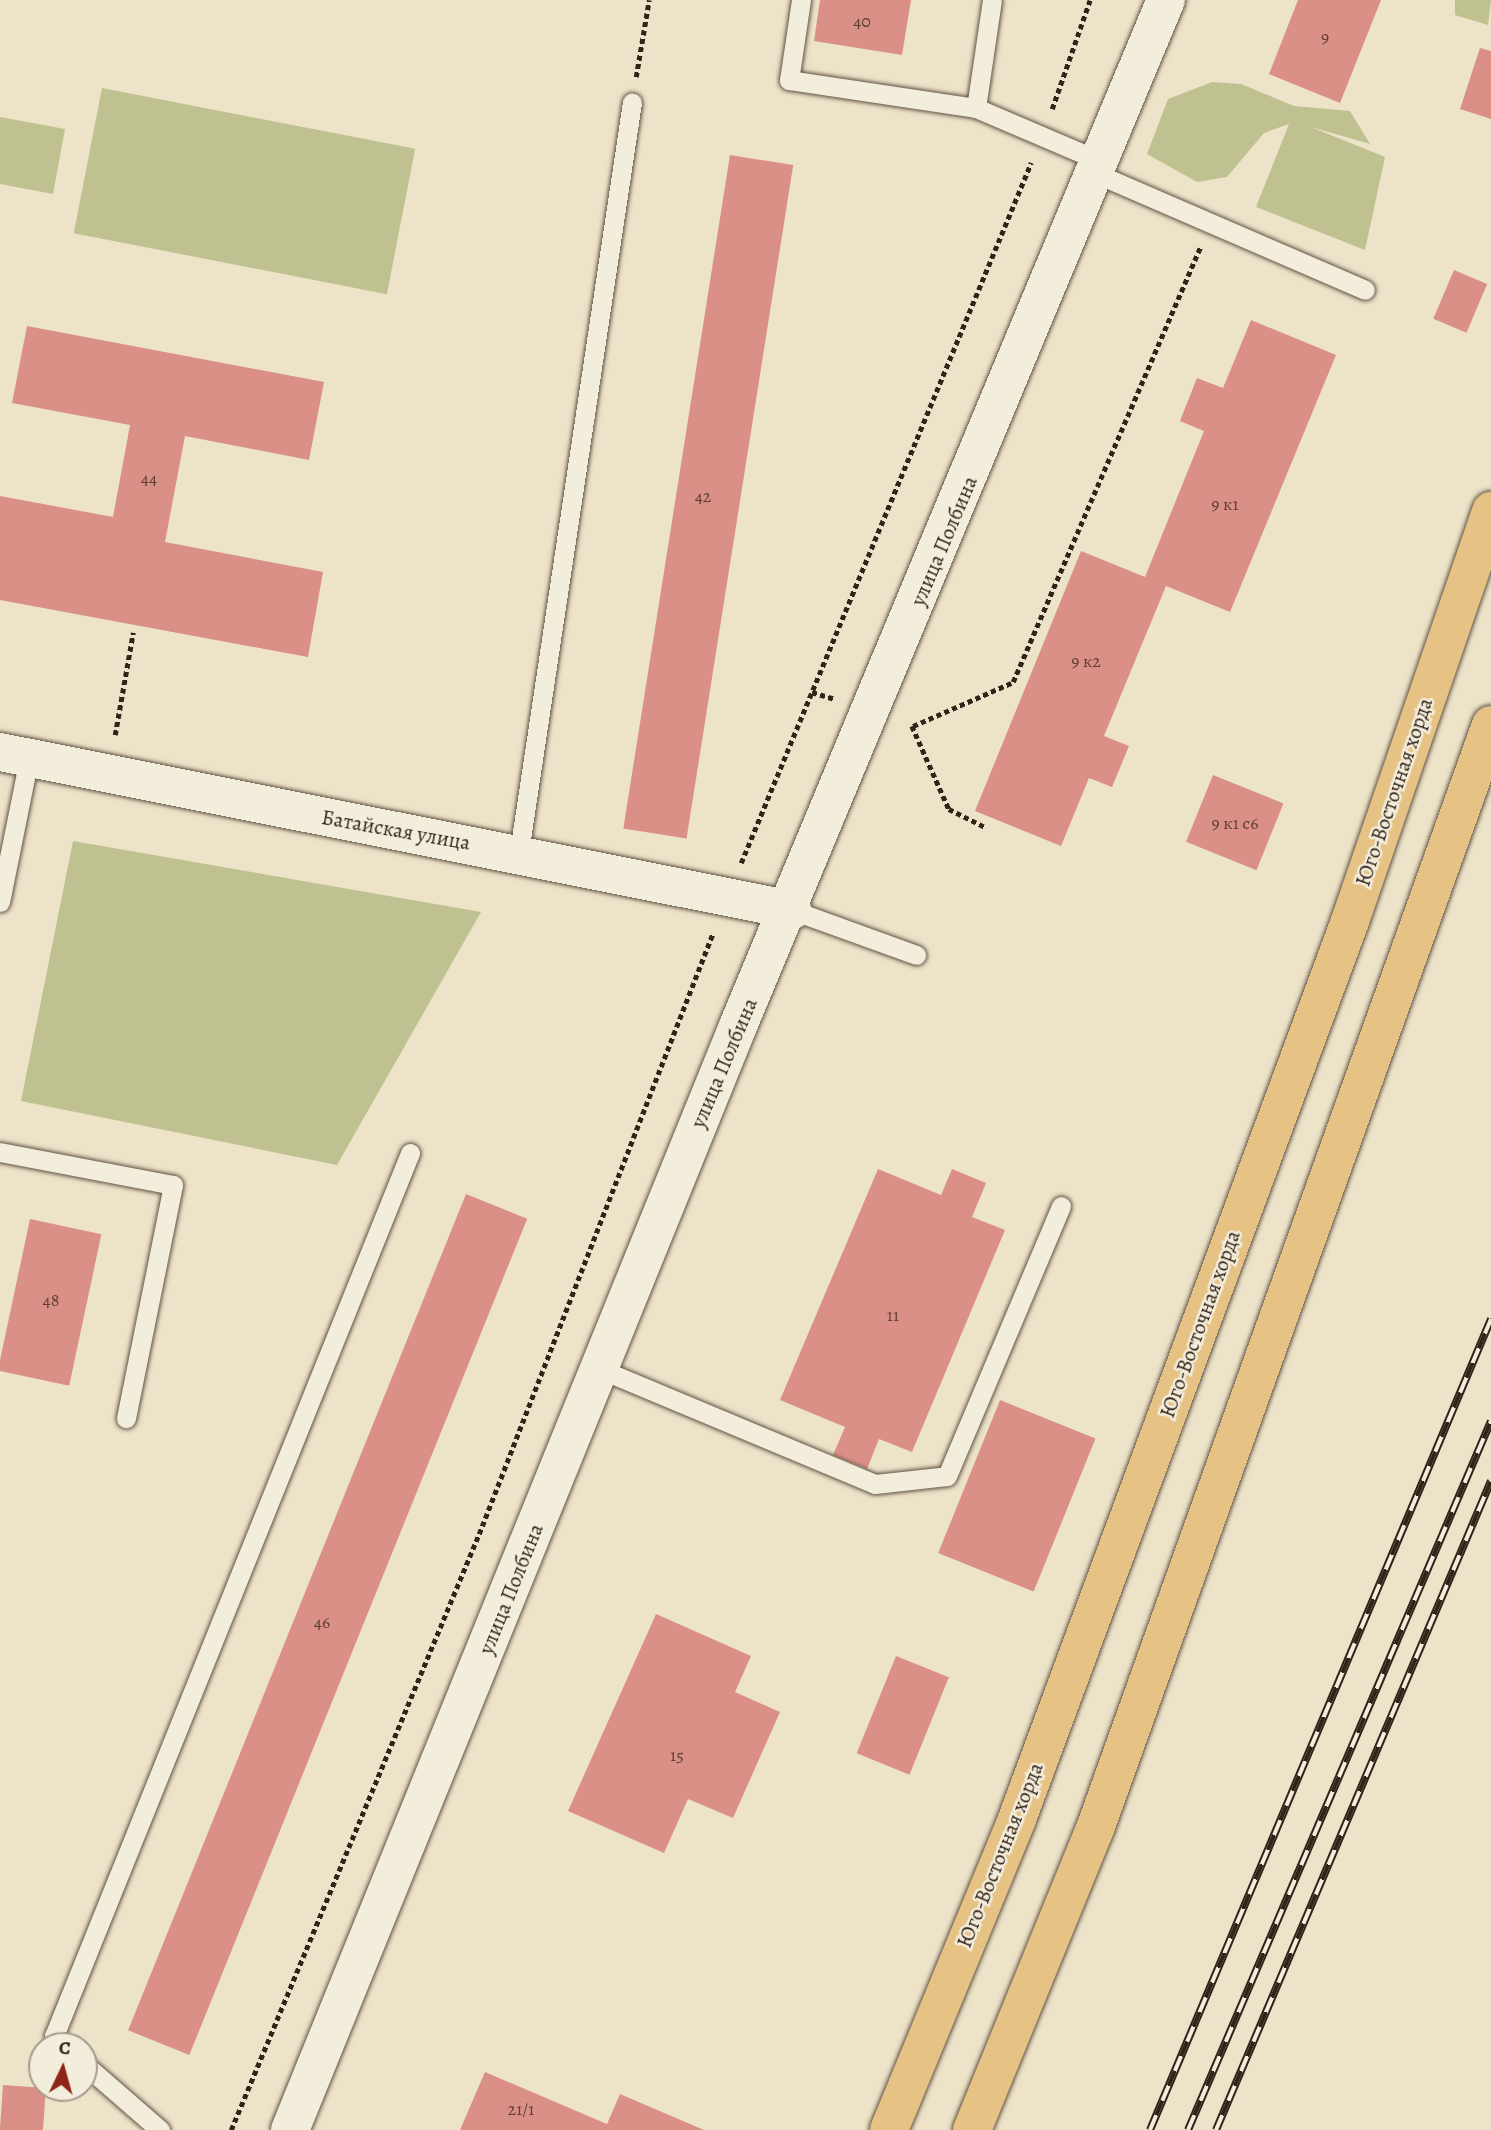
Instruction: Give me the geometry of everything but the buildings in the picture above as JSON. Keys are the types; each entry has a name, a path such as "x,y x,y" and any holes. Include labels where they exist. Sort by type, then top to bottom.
{"main road":[{"name":"улица Полбина","path":"290,2130 600,1369 792,910 870,712 1166,0"},
{"name":"Юго-Восточная хорда","path":"889,2130 1017,1819 1350,921 1491,511"},
{"path":"972,2130 1095,1829 1491,725"},
{"name":"Батайская улица","path":"15,755 729,893 792,910"}],"lane":[{"path":"801,0 789,80 976,108 1042,136 1209,225 1365,290"},
{"path":"976,108 992,0"},
{"path":"519,852 632,102"},
{"path":"0,902 15,755"},
{"path":"792,910 916,955"},
{"path":"0,1152 173,1185 126,1418"},
{"path":"56,2032 410,1153"},
{"path":"600,1369 875,1484 947,1476 1061,1206"},
{"path":"98,2076 160,2130"}],"path":[{"path":"632,102 649,0"},
{"path":"231,2130 479,1534 729,893 1042,136 1090,0"},
{"path":"812,692 913,726 1013,682 1209,225"},
{"path":"108,774 132,633"},
{"path":"913,726 949,809 985,827"}],"green space":[{"path":"1455,0 1491,0 1488,25 1455,15"},
{"path":"1212,82 1241,84 1294,106 1350,111 1370,144 1311,127 1385,157 1365,250 1256,207 1289,124 1264,133 1227,177 1197,182 1147,154 1168,99"},
{"path":"102,88 415,149 387,294 74,233"},
{"path":"0,117 65,129 53,194 0,184"},
{"path":"73,841 481,912 337,1165 21,1101"}],"railway":[{"path":"1150,2130 1491,1319"},
{"path":"1188,2130 1491,1421"},
{"path":"1216,2130 1491,1481"}]}
